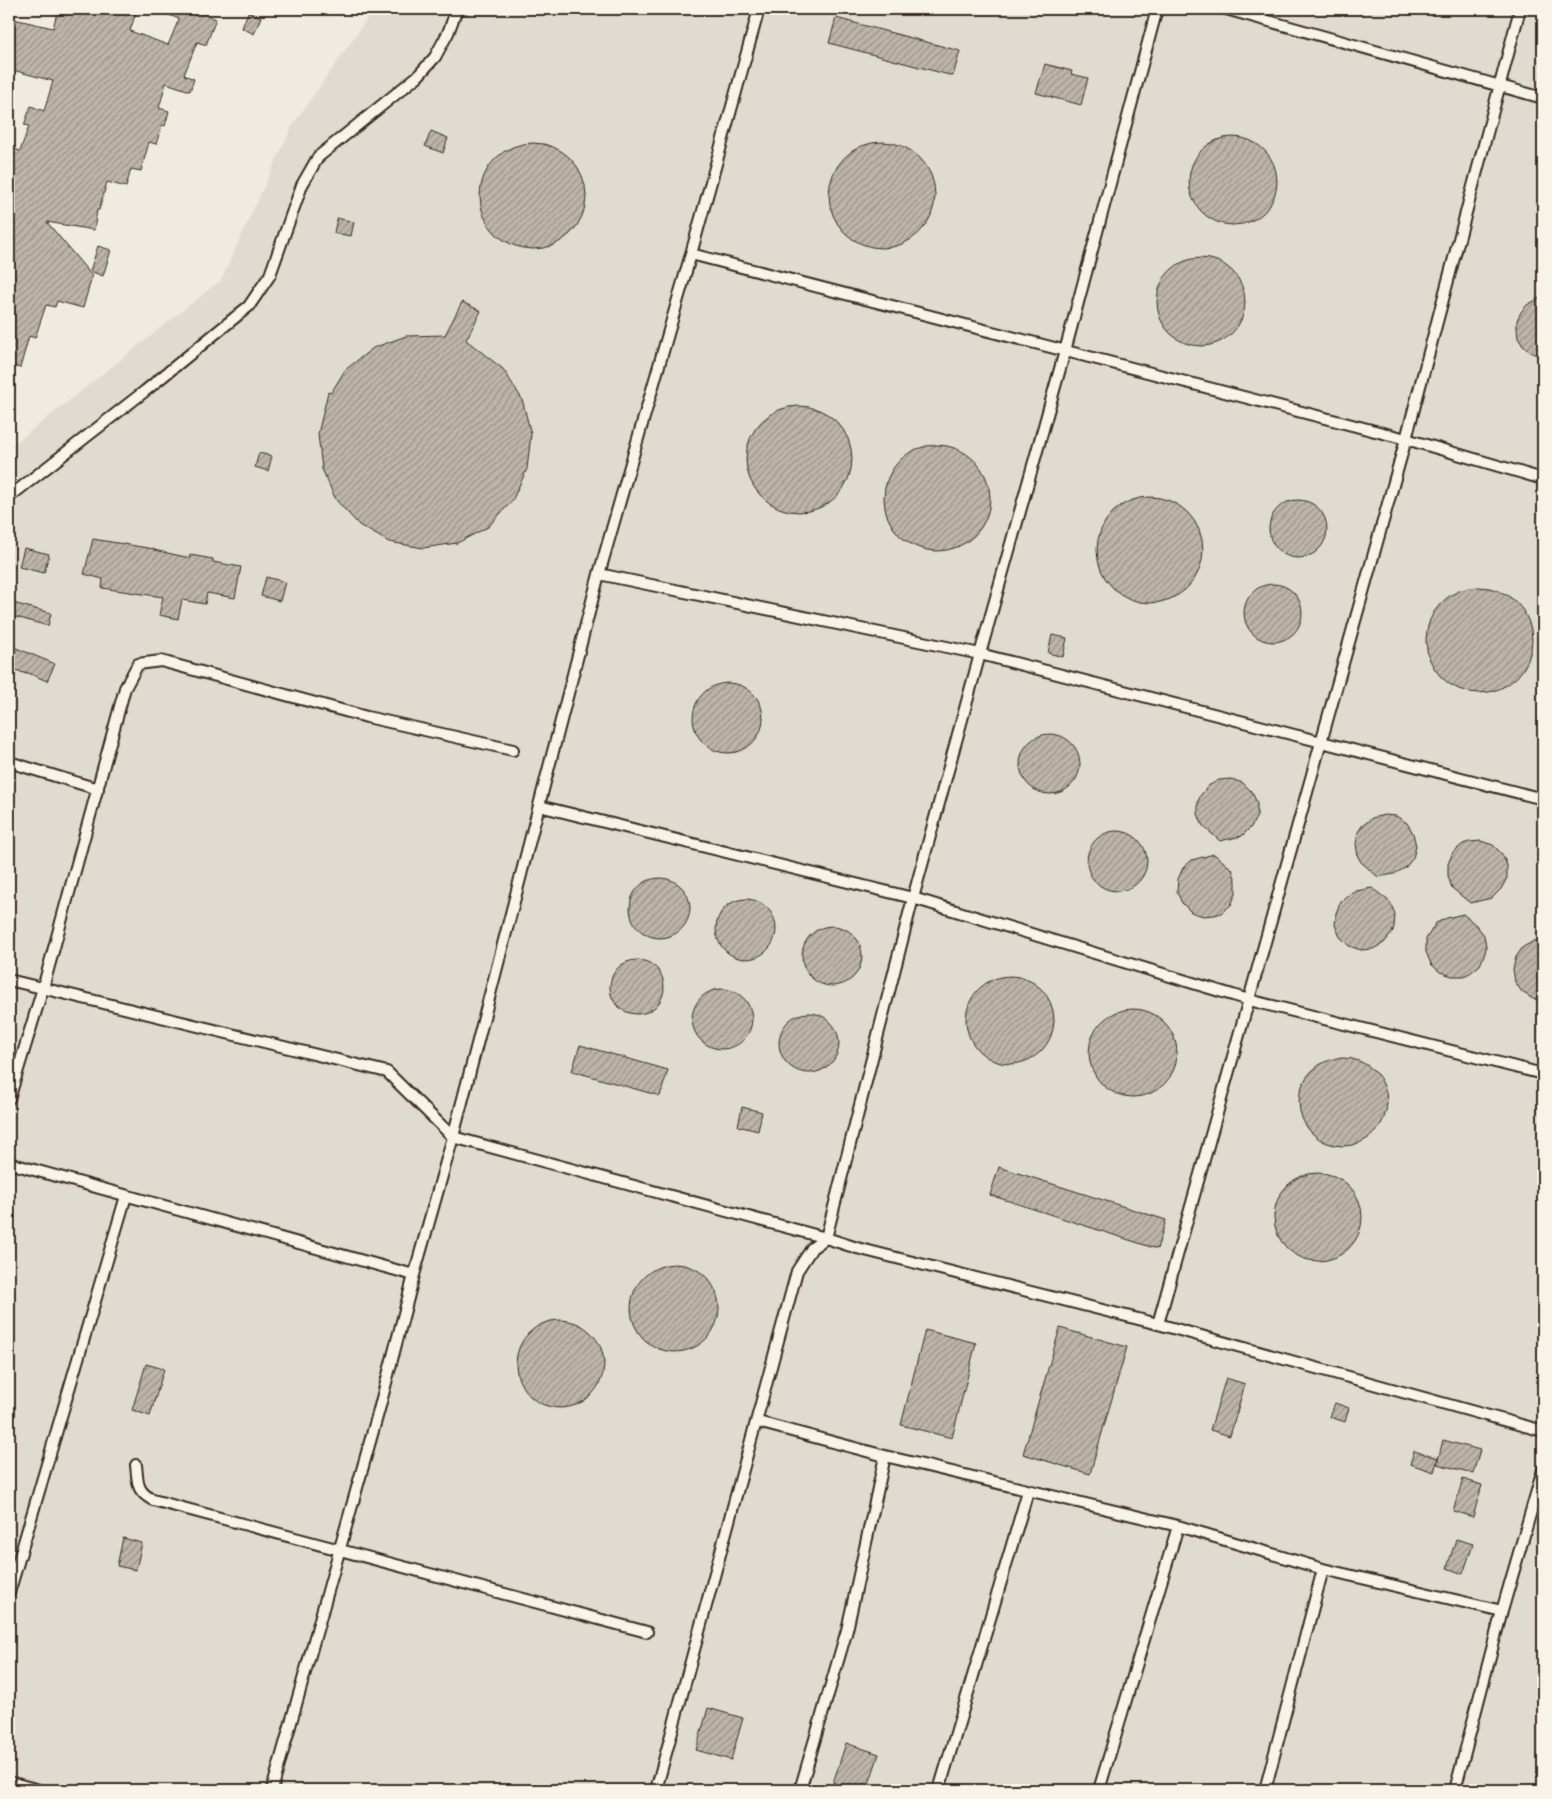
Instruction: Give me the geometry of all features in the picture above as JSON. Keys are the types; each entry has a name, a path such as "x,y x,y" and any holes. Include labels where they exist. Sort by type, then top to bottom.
{"lane":[{"path":"9,497 250,306 270,275 302,185 318,157 418,76 435,57 448,34 456,9"},
{"path":"272,1790 454,1137 599,574 692,254 759,9"},
{"path":"656,1790 758,1422 797,1271 812,1248 826,1238 913,898 1065,351 1157,9"},
{"path":"1226,9 1543,98"},
{"path":"1158,1324 1406,439 1520,9"},
{"path":"692,254 1406,439 1543,479"},
{"path":"599,574 980,654 1543,799"},
{"path":"9,1099 43,988 125,688 138,664 161,661 366,716 513,750"},
{"path":"9,762 98,789"},
{"path":"539,806 913,898 1249,1000 1543,1074"},
{"path":"9,980 387,1072 454,1137 857,1248 1158,1324 1543,1431"},
{"path":"9,1163 414,1275"},
{"path":"9,1593 126,1196"},
{"path":"758,1422 886,1456 1178,1526 1323,1569 1502,1611"},
{"path":"800,1790 847,1630 886,1456"},
{"path":"136,1465 138,1487 144,1495 153,1500 647,1632"},
{"path":"1455,1790 1502,1611 1543,1470"},
{"path":"939,1790 1028,1491"},
{"path":"1099,1790 1178,1526"},
{"path":"1265,1790 1323,1569"},
{"path":"9,1782 39,1790"}],"shaded area":[{"path":"374,9 1543,9 1543,1790 9,1790 9,448 221,280 292,126"}],"building":[{"path":"58,9 137,9 130,31 168,45 179,19 154,9 198,9 216,19 206,45 197,42 184,75 194,79 190,91 166,83 159,108 169,111 165,126 162,125 156,144 149,142 141,171 131,169 126,187 107,182 99,210 97,210 94,230 47,222 92,276 83,308 57,301 55,307 46,305 35,338 29,336 20,368 9,365 9,147 20,151 29,126 24,125 31,106 44,111 53,81 9,69 9,18 53,28"},
{"path":"248,12 261,17 254,34 242,28"},
{"path":"836,18 960,51 953,76 829,43"},
{"path":"1045,64 1072,71 1071,74 1088,78 1081,105 1036,93"},
{"path":"431,131 448,138 443,153 425,146"},
{"path":"1233,137 1250,141 1264,150 1273,164 1277,181 1273,198 1264,212 1250,221 1233,225 1216,221 1202,212 1193,198 1189,181 1193,164 1202,150 1216,141"},
{"path":"882,142 902,146 919,158 931,175 935,195 931,215 919,232 902,244 882,248 862,244 845,232 833,215 829,195 833,175 845,158 862,146"},
{"path":"533,143 553,147 570,159 582,176 586,196 582,216 570,233 553,245 533,249 513,245 496,233 484,216 480,196 484,176 496,159 513,147"},
{"path":"337,218 354,222 351,236 334,233"},
{"path":"98,246 111,250 103,276 90,271"},
{"path":"1201,258 1218,262 1232,271 1241,285 1245,302 1241,319 1232,333 1218,342 1201,346 1184,342 1170,333 1161,319 1157,302 1161,285 1170,271 1184,262"},
{"path":"1543,296 1543,358 1530,352 1523,346 1518,338 1517,320 1527,305"},
{"path":"462,302 481,311 466,340 503,369 522,399 531,434 527,469 512,501 488,527 457,543 423,548 389,542 359,525 336,500 322,469 318,434 328,392 331,393 345,370 373,348 406,336 445,335"},
{"path":"799,406 819,410 836,422 848,439 852,459 848,479 836,496 819,508 799,512 779,508 762,496 750,479 746,459 750,439 762,422 779,410"},
{"path":"937,445 957,449 974,461 986,478 990,498 986,518 974,535 957,547 937,551 917,547 900,535 888,518 884,498 888,478 900,461 917,449"},
{"path":"259,453 272,456 268,471 255,467"},
{"path":"1150,497 1170,501 1187,513 1199,530 1203,550 1199,570 1187,587 1170,599 1150,603 1130,599 1113,587 1101,570 1097,550 1101,530 1113,513 1130,501"},
{"path":"1298,500 1309,502 1322,513 1327,529 1325,540 1314,553 1298,558 1287,556 1274,545 1269,529 1271,518 1282,505"},
{"path":"93,539 154,549 190,558 190,555 213,559 213,562 241,567 235,598 207,593 205,604 182,600 178,619 159,615 163,597 102,588 103,579 84,574"},
{"path":"24,548 49,554 44,573 19,567"},
{"path":"266,577 285,582 280,601 261,596"},
{"path":"1273,584 1284,586 1297,597 1302,613 1300,624 1289,637 1273,642 1262,640 1249,629 1244,613 1246,602 1257,589"},
{"path":"1479,587 1499,591 1516,603 1528,620 1532,640 1528,660 1516,677 1499,689 1479,693 1459,689 1442,677 1430,660 1426,640 1430,620 1442,603 1459,591"},
{"path":"9,602 51,613 48,626 9,615"},
{"path":"1052,635 1067,638 1063,657 1048,653"},
{"path":"9,645 55,664 47,681 9,667"},
{"path":"728,683 747,689 757,699 763,718 757,737 747,747 728,753 709,747 699,737 693,718 699,699 709,689"},
{"path":"1050,734 1062,736 1075,747 1080,764 1078,776 1067,789 1050,794 1038,792 1025,781 1020,764 1022,752 1033,739"},
{"path":"1231,779 1243,783 1252,792 1257,803 1257,816 1251,827 1242,836 1220,841 1203,826 1198,814 1198,802 1208,786 1219,780"},
{"path":"1384,815 1396,816 1407,823 1413,833 1416,846 1413,858 1405,868 1394,874 1378,877 1361,862 1358,857 1356,844 1358,832 1362,826 1372,818"},
{"path":"1117,831 1129,833 1142,844 1147,861 1145,873 1134,886 1117,891 1105,889 1092,878 1087,861 1089,849 1100,836"},
{"path":"1481,841 1493,845 1502,854 1507,865 1507,878 1501,889 1492,898 1470,903 1452,888 1448,876 1448,864 1453,852 1463,844"},
{"path":"1214,854 1232,869 1236,881 1236,893 1231,905 1221,913 1203,916 1191,912 1182,903 1177,892 1178,879 1183,868 1192,860"},
{"path":"660,878 672,880 685,891 690,908 688,920 677,933 660,938 648,936 635,925 630,908 632,896 643,883"},
{"path":"1372,888 1390,902 1395,914 1394,927 1384,943 1373,949 1361,950 1349,946 1340,937 1335,925 1336,913 1341,901 1345,897 1356,891"},
{"path":"746,899 758,901 771,912 776,929 774,941 763,954 746,959 734,957 721,946 716,929 718,917 729,904"},
{"path":"1463,914 1484,935 1485,953 1480,965 1470,973 1464,976 1452,976 1440,972 1431,964 1426,952 1426,939 1436,923"},
{"path":"832,926 844,928 857,939 862,956 860,968 849,981 832,986 820,984 807,973 802,956 804,944 815,931"},
{"path":"1543,939 1543,1001 1533,999 1522,992 1515,982 1513,969 1516,957 1523,947"},
{"path":"637,960 647,962 656,968 662,977 664,987 662,997 656,1006 647,1012 637,1014 627,1012 618,1006 612,997 610,987 612,977 618,968 627,962"},
{"path":"1010,976 1027,980 1041,989 1050,1003 1054,1020 1050,1037 1041,1051 1027,1060 1010,1064 993,1060 979,1051 970,1037 966,1020 970,1003 979,989 993,980"},
{"path":"722,989 734,991 747,1002 752,1019 750,1031 739,1044 722,1049 710,1047 697,1036 692,1019 694,1007 705,994"},
{"path":"1133,1009 1150,1013 1164,1022 1173,1036 1177,1053 1173,1070 1164,1084 1150,1093 1133,1097 1116,1093 1102,1084 1093,1070 1089,1053 1093,1036 1102,1022 1116,1013"},
{"path":"809,1013 821,1015 834,1026 839,1043 837,1055 826,1068 809,1073 797,1071 784,1060 779,1043 781,1031 792,1018"},
{"path":"580,1045 668,1070 660,1096 572,1071"},
{"path":"1343,1058 1360,1062 1374,1071 1383,1085 1387,1102 1383,1119 1374,1133 1360,1142 1343,1146 1326,1142 1312,1133 1303,1119 1299,1102 1303,1085 1312,1071 1326,1062"},
{"path":"742,1107 762,1112 758,1131 738,1126"},
{"path":"999,1167 1166,1220 1157,1249 990,1195"},
{"path":"1318,1173 1335,1177 1349,1186 1358,1200 1362,1217 1358,1234 1349,1248 1335,1257 1318,1261 1301,1257 1287,1248 1278,1234 1274,1217 1278,1200 1287,1186 1301,1177"},
{"path":"675,1264 692,1268 706,1277 715,1291 719,1308 715,1325 706,1339 692,1348 675,1352 658,1348 644,1339 635,1325 631,1308 635,1291 644,1277 658,1268"},
{"path":"560,1320 577,1324 591,1333 600,1347 604,1364 600,1381 591,1395 577,1404 560,1408 543,1404 529,1395 520,1381 516,1364 520,1347 529,1333 543,1324"},
{"path":"1060,1328 1127,1347 1090,1474 1023,1454"},
{"path":"925,1330 976,1343 952,1438 901,1425"},
{"path":"146,1364 164,1369 150,1416 132,1410"},
{"path":"1226,1378 1245,1384 1230,1436 1210,1430"},
{"path":"1335,1403 1349,1408 1345,1422 1330,1417"},
{"path":"1443,1440 1480,1450 1473,1473 1437,1464"},
{"path":"1414,1451 1438,1458 1434,1472 1410,1464"},
{"path":"1463,1479 1482,1485 1473,1517 1453,1511"},
{"path":"123,1538 142,1543 136,1570 117,1566"},
{"path":"1456,1539 1473,1544 1463,1574 1447,1568"},
{"path":"708,1708 743,1718 731,1760 696,1750"},
{"path":"846,1743 879,1754 867,1790 856,1790 833,1783"}]}
